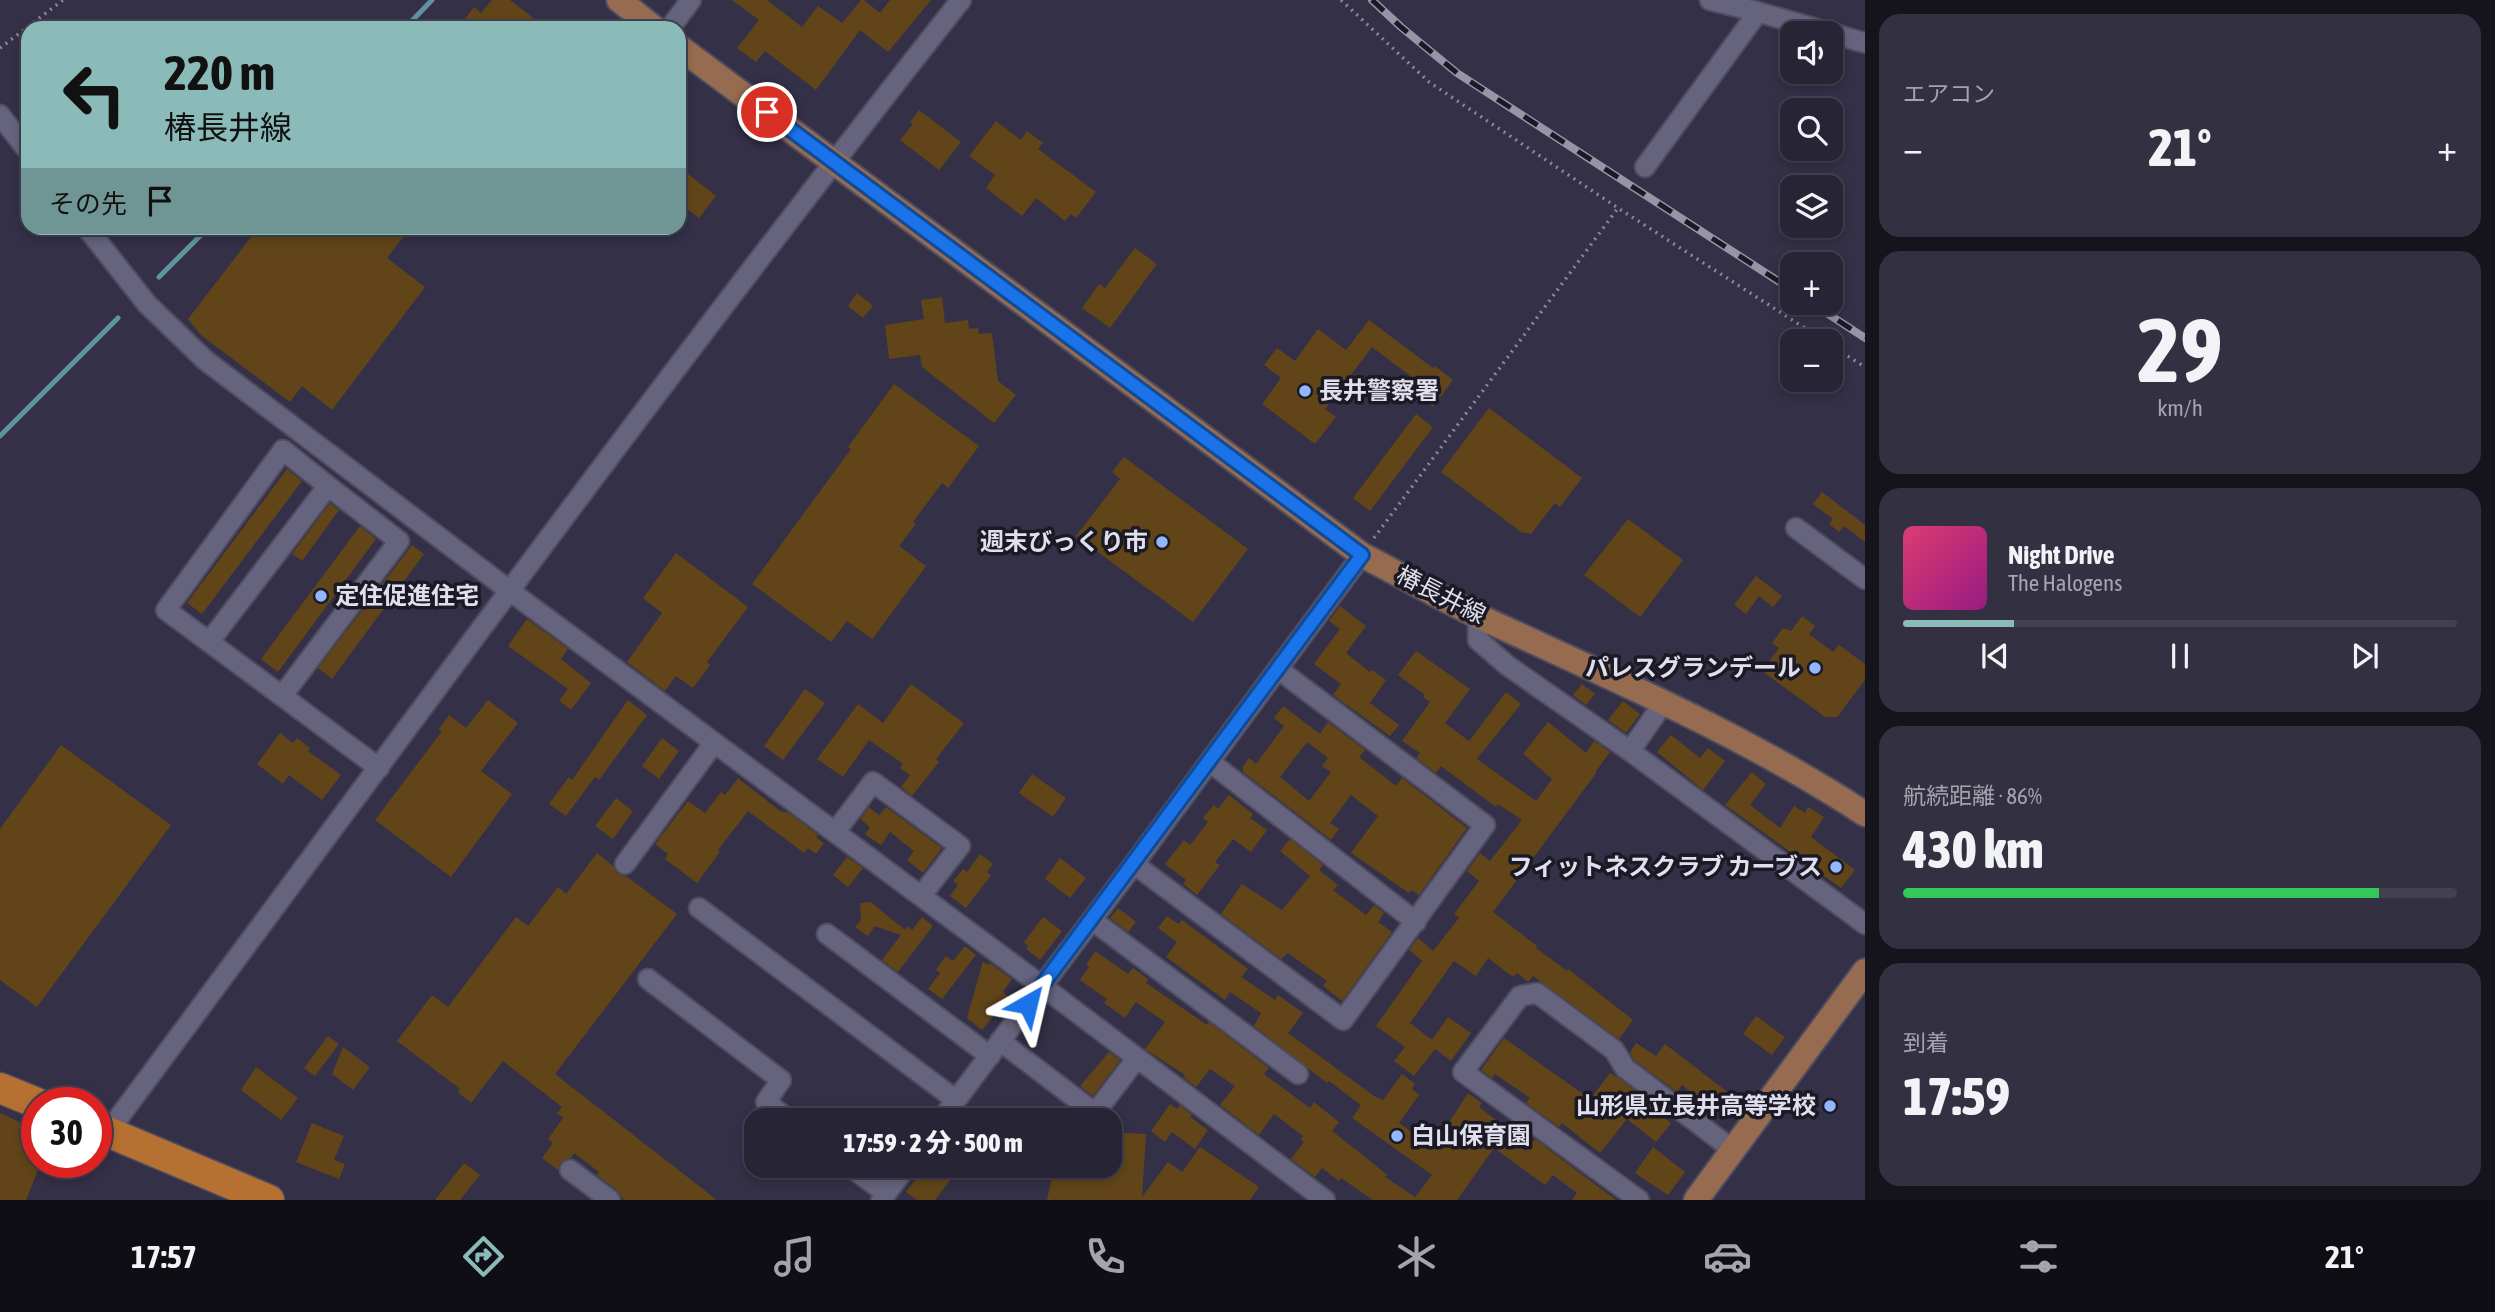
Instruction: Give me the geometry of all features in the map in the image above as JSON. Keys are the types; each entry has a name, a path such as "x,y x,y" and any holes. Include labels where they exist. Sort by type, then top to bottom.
{"highway":[{"path":"0,1088 21,1097"},
{"path":"112,1134 269,1200"}],"main road":[{"path":"620,0 646,21"},
{"name":"椿長井線","path":"686,52 1362,555 1478,616 1665,701 1808,777 1865,814"},
{"path":"1696,1200 1865,971"}],"street":[{"path":"675,21 691,0"},
{"path":"112,1117 379,768 834,161 961,0"},
{"path":"1710,0 1865,43"},
{"path":"1644,167 1758,12"},
{"path":"0,115 21,142"},
{"path":"93,235 146,303 205,360 1325,1200"},
{"path":"282,696 399,541 283,450 166,610 379,768"},
{"path":"209,642 328,486"},
{"path":"1796,528 1865,579"},
{"path":"950,1108 1362,555"},
{"path":"1478,616 1478,640 1508,666 1630,751 1865,924"},
{"path":"1134,864 1343,1020 1416,922 1485,825 1278,669"},
{"path":"1630,751 1665,701"},
{"path":"625,864 715,743"},
{"path":"1210,762 1416,922"},
{"path":"835,832 873,782 960,846 921,896"},
{"path":"699,908 956,1100"},
{"path":"1092,920 1298,1074"},
{"path":"827,934 1095,1113 1137,1058"},
{"path":"648,979 781,1080 766,1102 774,1108"},
{"path":"1639,1200 1463,1072 1520,996 1537,993 1614,1049 1625,1068 1733,1150"},
{"path":"570,1170 610,1200"},
{"path":"862,1178 883,1197 898,1178"}],"path":[{"path":"35,21 63,0"},
{"path":"1341,0 1429,82 1806,329"},
{"path":"0,48 21,32"},
{"path":"1362,555 1618,208"},
{"path":"1843,353 1865,367"}],"building":[{"path":"492,0 510,0 537,21 463,21 474,7 481,13"},
{"path":"732,0 767,0 802,27 818,6 842,23 861,0 880,13 890,0 931,0 888,52 860,30 816,90 765,51 756,62 737,48 759,20"},
{"path":"919,110 961,142 939,170 900,140 913,124 910,122"},
{"path":"996,121 1021,140 1027,131 1043,143 1038,149 1096,192 1076,218 1071,214 1065,221 1036,198 1022,216 986,188 995,175 969,156"},
{"path":"686,172 716,196 699,218 686,208"},
{"path":"253,235 405,235 387,258 425,287 332,410 302,386 290,402 201,335 188,319"},
{"path":"1135,248 1157,264 1110,328 1082,308 1099,284 1105,288"},
{"path":"857,293 873,306 863,318 848,306"},
{"path":"942,297 945,323 968,320 969,329 978,328 979,334 992,333 998,381 1016,395 994,423 922,367 920,355 889,359 885,325 924,319 921,300"},
{"name":"長井警察署","path":"1369,320 1453,380 1433,407 1414,393 1421,384 1372,347 1325,409 1336,417 1315,444 1262,404 1281,378 1264,365 1277,348 1295,361 1318,329 1346,350"},
{"path":"894,384 979,446 948,488 942,483 899,546 926,566 874,637 872,639 847,621 831,642 752,584 851,449 848,447"},
{"path":"1489,408 1582,478 1560,507 1555,503 1531,534 1521,532 1441,472"},
{"path":"1416,414 1433,427 1370,511 1353,498"},
{"name":"週末びっくり市","path":"1124,457 1248,549 1193,622 1076,536 1120,479 1112,472"},
{"path":"287,469 302,481 202,614 187,603"},
{"path":"1822,492 1865,525 1865,542 1844,526 1839,532 1829,524 1833,519 1813,504"},
{"path":"330,503 339,510 302,561 292,554"},
{"path":"1628,519 1683,560 1640,617 1584,575"},
{"name":"定住促進住宅","path":"360,526 376,539 278,672 261,659"},
{"path":"412,545 424,554 332,679 318,668"},
{"path":"676,553 748,607 707,662 710,665 693,688 676,676 665,691 627,662 662,613 643,598"},
{"path":"1756,576 1782,596 1773,607 1759,596 1746,614 1734,605"},
{"path":"1340,606 1366,626 1346,653 1370,672 1372,670 1386,680 1370,703 1399,725 1390,736 1333,695 1341,684 1314,664 1340,629 1329,621"},
{"name":"パレスグランデール","path":"1802,616 1815,626 1809,634 1833,652 1839,645 1865,664 1865,680 1837,717 1825,717 1762,671 1779,648 1772,643 1783,628 1791,631"},
{"path":"527,619 568,649 561,659 591,683 571,710 559,701 568,689 508,646"},
{"path":"1416,651 1470,689 1445,723 1469,741 1506,692 1521,704 1477,759 1536,801 1552,779 1523,754 1548,722 1586,753 1594,741 1610,752 1493,912 1537,946 1536,948 1567,971 1568,969 1633,1020 1619,1039 1533,976 1528,982 1517,973 1513,977 1488,958 1476,976 1454,961 1410,1023 1432,1040 1448,1017 1471,1033 1451,1061 1435,1049 1414,1076 1394,1061 1405,1047 1376,1026 1422,961 1409,950 1418,938 1433,951 1459,918 1454,914 1479,881 1467,871 1480,853 1490,861 1522,820 1498,804 1496,807 1441,766 1436,773 1416,758 1420,753 1402,741 1430,702 1423,697 1425,695 1398,675"},
{"path":"911,684 964,723 936,759 939,762 912,796 901,787 910,775 900,768 903,764 869,740 843,777 817,759 858,704 883,723"},
{"path":"1582,684 1595,694 1586,705 1573,695"},
{"path":"805,689 825,703 783,760 764,746"},
{"path":"488,700 518,723 481,771 512,794 451,877 375,820 442,731 439,729 449,715 466,728"},
{"path":"628,700 647,715 599,780 595,777 566,816 549,804 569,777 572,780"},
{"path":"1623,701 1640,714 1626,733 1608,720"},
{"path":"1283,706 1320,734 1328,722 1365,750 1359,757 1396,786 1402,778 1467,828 1419,895 1411,890 1409,893 1351,853 1378,816 1351,795 1330,823 1339,829 1331,840 1243,772 1249,758 1256,764 1284,726 1274,718","holes":["1307,742 1328,758 1322,766 1331,772 1309,801 1280,777"]},
{"path":"280,733 293,743 297,738 310,748 308,751 341,775 322,800 289,775 283,784 257,764"},
{"path":"1671,735 1700,758 1708,748 1725,761 1703,790 1657,752"},
{"path":"662,738 679,751 659,779 642,766"},
{"path":"61,745 171,825 37,1007 0,980 0,829"},
{"path":"1752,772 1766,784 1750,805 1780,828 1794,806 1805,813 1808,807 1824,817 1811,837 1855,870 1841,888 1725,805"},
{"path":"1032,774 1066,798 1053,817 1019,793"},
{"path":"738,778 780,811 789,813 818,835 816,837 824,843 816,854 808,848 804,853 748,811 697,883 665,859 668,854 655,844 688,801 705,813 721,792 725,795"},
{"path":"1229,795 1253,814 1250,818 1267,830 1251,852 1233,839 1215,862 1220,865 1197,895 1183,884 1186,880 1165,864 1184,840 1190,845 1208,822 1203,818 1214,805 1218,809"},
{"path":"616,798 633,811 613,839 595,826"},
{"path":"869,807 879,815 886,807 942,848 923,873 907,860 914,851 890,832 881,845 865,834 870,827 860,819"},
{"path":"1290,839 1323,865 1319,870 1338,885 1333,890 1366,915 1374,905 1384,913 1378,922 1392,932 1342,1001 1323,986 1327,981 1288,953 1281,959 1221,914 1242,884 1282,910 1310,876 1280,851"},
{"path":"597,853 613,866 617,873 626,876 677,914 555,1074 717,1200 624,1200 617,1190 597,1175 599,1172 574,1153 571,1158 561,1162 558,1170 542,1158 553,1143 548,1139 563,1118 557,1113 562,1107 503,1061 471,1103 458,1092 460,1089 397,1041 432,995 448,1007 516,917 528,926 558,887 566,894"},
{"path":"980,854 993,864 987,872 991,875 966,908 950,896 958,885 953,881 963,869 967,872"},
{"path":"847,857 863,868 848,887 833,875"},
{"path":"1060,858 1086,878 1070,898 1045,879"},
{"path":"871,902 905,930 908,926 912,930 922,917 933,926 898,972 882,960 901,935 875,926 868,936 855,927 861,920 860,903"},
{"path":"1118,908 1136,922 1128,932 1110,918"},
{"path":"1167,916 1179,924 1182,920 1248,969 1241,977 1275,1000 1278,995 1303,1013 1288,1033 1374,1096 1383,1100 1402,1074 1415,1084 1412,1089 1419,1095 1399,1123 1433,1147 1468,1093 1482,1103 1479,1107 1505,1127 1501,1132 1525,1151 1535,1139 1616,1200 1572,1200 1577,1193 1553,1175 1545,1185 1494,1148 1457,1200 1373,1200 1322,1168 1315,1177 1291,1159 1304,1142 1301,1140 1303,1136 1274,1114 1259,1135 1220,1105 1235,1086 1210,1069 1196,1087 1183,1077 1185,1075 1145,1049 1165,1022 1136,1002 1125,1018 1104,1003 1107,999 1080,980 1095,951 1128,974 1133,968 1148,979 1146,983 1207,1025 1209,1022 1269,1068 1264,1074 1310,1108 1314,1102 1339,1122 1332,1131 1379,1168 1387,1175 1385,1177 1415,1197 1432,1175 1352,1118 1361,1105 1329,1081 1327,1083 1254,1026 1261,1013 1230,992 1225,1000 1166,957 1177,942 1158,928"},
{"path":"1043,917 1062,931 1040,960 1026,949 1028,946 1024,942"},
{"path":"965,946 976,955 942,999 928,989 940,973 936,970 946,956 953,961"},
{"path":"983,961 1012,979 1003,992 1009,997 982,1030 967,1018"},
{"path":"1756,1016 1785,1037 1772,1055 1743,1034"},
{"path":"328,1036 339,1044 315,1076 304,1068"},
{"path":"1504,1038 1590,1099 1610,1073 1616,1076 1662,1111 1659,1114 1671,1123 1656,1142 1627,1119 1600,1153 1562,1123 1559,1127 1526,1103 1530,1098 1495,1074 1492,1078 1481,1070"},
{"path":"1636,1043 1656,1056 1665,1044 1738,1100 1724,1118 1682,1085 1677,1092 1634,1060 1630,1053"},
{"path":"343,1047 370,1067 353,1090 332,1074"},
{"path":"1109,1052 1120,1060 1093,1096 1080,1086"},
{"path":"256,1067 298,1098 281,1120 241,1090"},
{"path":"1170,1104 1177,1109 1180,1105 1192,1115 1190,1117 1208,1130 1195,1149 1172,1132 1165,1142 1151,1131"},
{"path":"0,1113 21,1123 21,1178 35,1178 26,1200 0,1200"},
{"path":"312,1123 344,1136 334,1160 345,1164 339,1179 296,1162"},
{"path":"1122,1133 1146,1134 1142,1197 1168,1162 1182,1172 1200,1147 1259,1187 1250,1200 1047,1200 1052,1178 1122,1178"},
{"path":"1653,1147 1685,1172 1668,1195 1635,1173"},
{"path":"464,1163 480,1175 460,1200 435,1200"},
{"path":"917,1178 951,1179 935,1200 917,1200 906,1192"}],"waterway":[{"path":"412,21 432,0"},
{"path":"159,277 201,235"},
{"path":"0,436 118,318"}],"railway":[{"path":"1372,0 1457,73 1780,282"},
{"path":"1830,315 1865,338"}],"place":[{"name":"長井警察署","path":"1305,391"},
{"name":"週末びっくり市","path":"1162,542"},
{"name":"定住促進住宅","path":"321,596"},
{"name":"パレスグランデール","path":"1815,668"},
{"name":"フィットネスクラブ カーブス","path":"1836,867"},
{"name":"山形県立長井高等学校","path":"1830,1106"},
{"name":"白山保育園","path":"1397,1136"}],"route":[{"path":"767,112 1362,555 1028,1004"}]}
